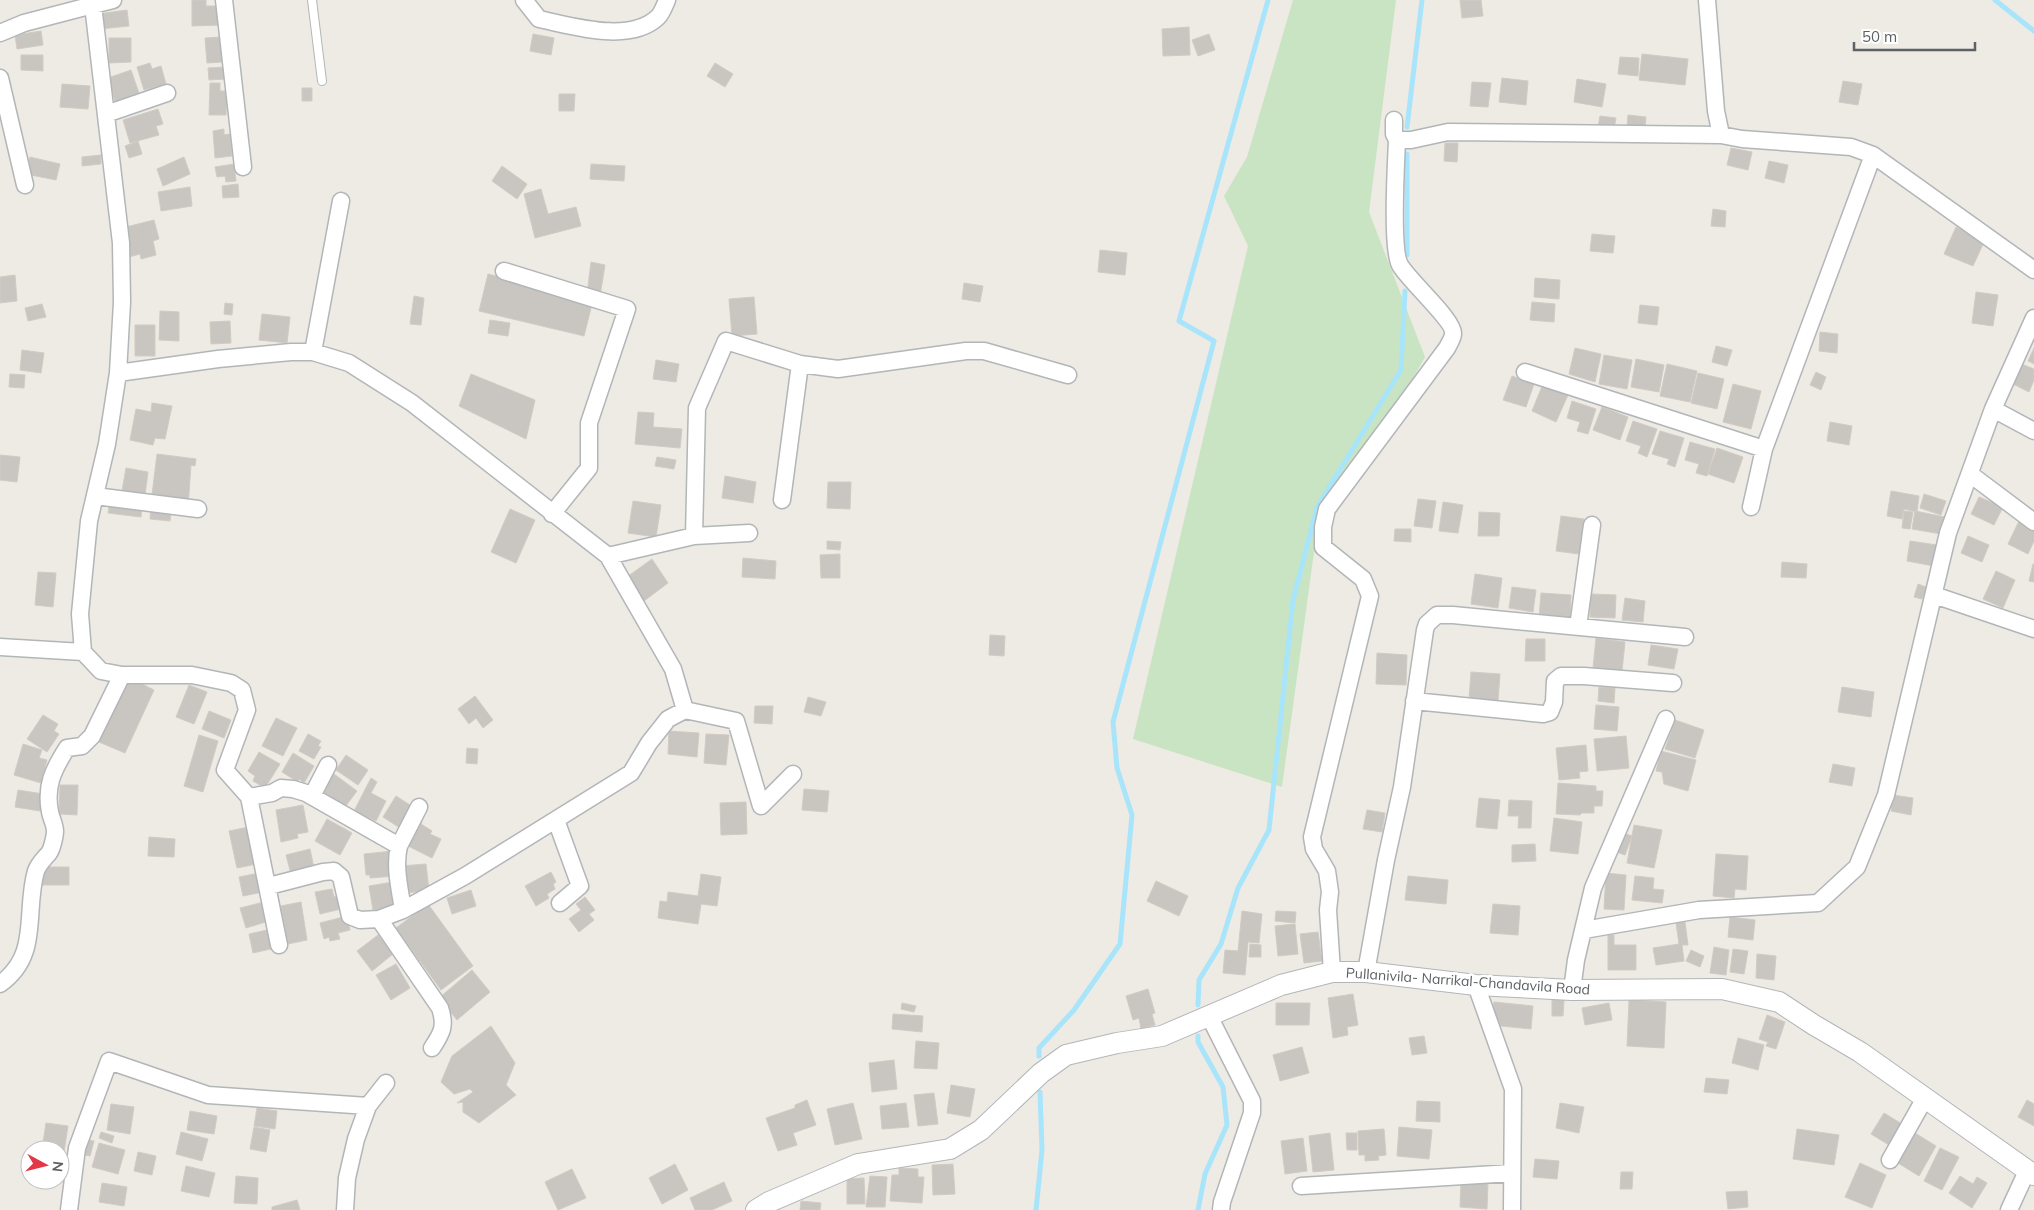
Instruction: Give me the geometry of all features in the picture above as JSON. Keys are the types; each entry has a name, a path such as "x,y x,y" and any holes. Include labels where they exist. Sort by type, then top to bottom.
{"street":[{"path":"0,33 24,23 92,2 113,0"},
{"path":"224,0 242,167"},
{"path":"524,0 539,19 584,29 618,31 641,28 659,16 667,0"},
{"path":"1706,0 1716,111 1721,135"},
{"path":"92,2 121,243 122,302 118,373 107,444 89,521 80,614 84,652 101,671 122,676 192,674 231,683 242,690 247,710 225,770 249,796 279,946"},
{"path":"0,78 25,185"},
{"path":"106,114 167,93"},
{"path":"1332,972 1328,910 1330,892 1327,871 1314,849 1312,837 1370,596 1363,579 1323,547 1323,527 1327,509 1447,348 1453,334 1451,324 1419,289 1400,264 1396,242 1396,140 1394,120"},
{"path":"1396,140 1411,140 1448,132 1721,135 1742,139 1851,147 1873,154 2034,270"},
{"path":"1751,507 1764,448 1873,154"},
{"path":"313,352 341,201"},
{"path":"504,271 627,309 589,423 589,468 552,514"},
{"path":"1584,930 1699,910 1818,903 1857,867 1886,795 1948,533 1993,409 2034,318"},
{"path":"694,536 696,408 726,341 800,364 838,369 966,351 984,351 1068,375"},
{"path":"118,373 218,359 291,352 313,352 350,364 412,403 608,556 672,670 685,710"},
{"path":"782,500 800,364"},
{"path":"1525,372 1764,448"},
{"path":"1993,409 2034,431"},
{"path":"1970,474 2034,522"},
{"path":"95,496 198,510"},
{"path":"1578,627 1592,525"},
{"path":"608,556 694,536 749,533"},
{"path":"1934,595 2034,629"},
{"path":"1366,972 1386,860 1402,787 1424,630 1427,624 1437,615 1453,615 1685,637"},
{"path":"0,647 84,652"},
{"path":"0,984 12,976 22,959 30,932 36,872 42,859 50,852 55,830 50,813 48,790 57,764 67,748 82,746 92,736 122,676"},
{"path":"1414,701 1543,714 1550,712 1554,702 1555,681 1560,676 1673,683"},
{"path":"268,886 334,871 341,876 350,916 360,920 379,919 403,910 465,876 631,773 649,743 668,719 685,710 736,720 761,806 793,774"},
{"path":"1572,990 1576,960 1592,888 1666,719"},
{"path":"312,796 328,765"},
{"path":"249,796 272,793 281,788 293,789 312,796 399,846"},
{"path":"403,910 397,862 399,846 419,807"},
{"path":"556,820 580,886 560,903"},
{"path":"379,919 440,1008 444,1021 440,1035 432,1048"},
{"name":"Pullanivila- Narrikal-Chandavila Road","path":"756,1210 769,1202 858,1164 950,1149 981,1130 1040,1073 1066,1056 1116,1043 1162,1036 1281,985 1332,972 1366,972 1476,985 1572,990 1722,989 1779,1002 1860,1052 2031,1173"},
{"path":"1476,985 1513,1090 1512,1210"},
{"path":"1209,1016 1252,1101 1252,1113 1221,1210"},
{"path":"69,1210 77,1148 108,1061 208,1095 368,1106"},
{"path":"345,1210 346,1178 356,1139 368,1106 386,1083"},
{"path":"1890,1160 1925,1098"},
{"path":"1301,1186 1512,1173"},
{"path":"2009,1210 2031,1173"}],"lane":[{"path":"312,0 322,81"}],"green space":[{"path":"1293,0 1396,0 1369,212 1425,357 1314,552 1282,787 1133,739 1248,246 1224,196 1247,157"}],"building":[{"path":"192,0 206,0 206,6 220,6 221,25 192,26"},
{"path":"1460,0 1481,0 1483,16 1462,18"},
{"path":"127,10 129,26 100,29 98,14"},
{"path":"1189,27 1190,55 1163,56 1162,29"},
{"path":"41,31 43,45 17,49 15,35"},
{"path":"533,34 554,38 551,55 530,51"},
{"path":"1209,34 1215,50 1198,56 1192,40"},
{"path":"221,37 223,62 207,63 205,38"},
{"path":"109,38 131,38 131,62 109,63"},
{"path":"1642,54 1688,59 1685,85 1639,80"},
{"path":"21,55 43,55 43,71 21,70"},
{"path":"1620,57 1639,58 1638,76 1618,74"},
{"path":"150,63 152,69 161,66 166,84 144,90 137,67"},
{"path":"715,63 733,74 725,87 707,76"},
{"path":"225,67 226,79 209,80 208,68"},
{"path":"131,70 140,96 116,104 108,78"},
{"path":"1502,78 1528,81 1526,105 1499,102"},
{"path":"1577,79 1606,84 1602,107 1574,102"},
{"path":"1843,81 1862,84 1858,105 1839,102"},
{"path":"1472,82 1491,83 1488,107 1470,106"},
{"path":"210,83 220,83 220,91 227,91 226,115 209,115"},
{"path":"62,84 90,86 88,109 60,107"},
{"path":"302,88 312,88 312,101 302,101"},
{"path":"559,94 575,94 574,111 559,111"},
{"path":"158,109 163,124 156,126 159,135 130,143 123,120"},
{"path":"1628,115 1646,117 1645,129 1627,127"},
{"path":"1600,116 1616,118 1614,129 1598,127"},
{"path":"224,129 224,135 230,134 232,156 215,158 213,131"},
{"path":"138,141 142,154 129,158 125,146"},
{"path":"1445,143 1458,143 1457,162 1444,161"},
{"path":"1731,148 1752,152 1748,170 1727,165"},
{"path":"101,155 101,164 82,166 82,157"},
{"path":"30,157 60,164 56,180 26,174"},
{"path":"184,157 190,174 163,186 157,169"},
{"path":"1769,161 1788,165 1784,183 1765,178"},
{"path":"234,164 236,181 226,182 225,176 217,177 215,167"},
{"path":"591,164 625,166 624,181 590,179"},
{"path":"502,166 527,184 517,199 492,181"},
{"path":"238,184 239,197 223,198 222,186"},
{"path":"190,187 192,206 161,211 158,192"},
{"path":"541,189 548,214 576,207 581,226 535,238 524,194"},
{"path":"1713,209 1726,211 1725,227 1711,226"},
{"path":"154,220 159,239 153,241 156,255 141,259 140,254 129,257 122,228"},
{"path":"1956,227 1985,240 1973,266 1944,254"},
{"path":"1592,234 1615,236 1613,253 1590,251"},
{"path":"1100,250 1127,253 1125,275 1098,272"},
{"path":"591,262 605,265 600,296 587,294"},
{"path":"488,274 593,300 584,336 479,311"},
{"path":"15,275 17,301 0,303 0,277"},
{"path":"1535,278 1560,280 1559,299 1534,297"},
{"path":"964,283 983,286 980,302 962,299"},
{"path":"1976,292 1998,295 1993,326 1972,323"},
{"path":"414,296 424,298 421,325 410,324"},
{"path":"754,297 757,334 732,336 729,299"},
{"path":"1532,302 1555,304 1554,322 1530,320"},
{"path":"225,303 233,304 232,315 224,314"},
{"path":"42,304 46,317 28,321 25,308"},
{"path":"1640,305 1659,307 1657,325 1638,323"},
{"path":"160,311 179,312 179,341 159,340"},
{"path":"262,314 290,317 287,343 259,340"},
{"path":"490,320 510,323 508,336 488,333"},
{"path":"230,321 231,343 211,344 210,322"},
{"path":"135,325 155,325 155,356 135,356"},
{"path":"1820,332 1838,334 1837,353 1819,351"},
{"path":"1716,346 1732,350 1727,366 1712,362"},
{"path":"1575,348 1601,354 1595,382 1569,374"},
{"path":"2034,348 2034,364 2028,361"},
{"path":"22,350 44,353 41,373 20,370"},
{"path":"1604,355 1632,360 1627,389 1599,384"},
{"path":"1636,359 1664,365 1659,392 1631,387"},
{"path":"656,360 679,364 676,382 653,379"},
{"path":"2019,363 2034,369 2034,380 2029,392 2011,383"},
{"path":"1667,364 1697,371 1690,402 1660,396"},
{"path":"1816,372 1826,377 1821,390 1810,385"},
{"path":"1698,373 1724,379 1717,409 1691,403"},
{"path":"10,374 25,375 24,388 9,387"},
{"path":"471,374 535,400 526,439 459,406"},
{"path":"1512,376 1534,384 1526,407 1503,400"},
{"path":"1543,384 1568,395 1556,422 1532,411"},
{"path":"1733,384 1761,391 1751,429 1723,422"},
{"path":"1572,401 1596,409 1588,434 1577,431 1580,422 1567,418"},
{"path":"152,403 172,406 165,439 155,438 153,445 130,440 136,409 151,412"},
{"path":"1602,407 1628,417 1620,440 1593,430"},
{"path":"638,412 654,413 653,427 682,429 680,448 635,444"},
{"path":"1633,421 1657,429 1647,457 1638,453 1641,446 1626,441"},
{"path":"1830,422 1852,426 1849,445 1827,441"},
{"path":"1660,431 1684,438 1675,467 1667,464 1669,459 1652,454"},
{"path":"1690,442 1715,449 1707,476 1696,473 1699,464 1685,460"},
{"path":"1717,448 1743,457 1734,483 1708,474"},
{"path":"157,454 196,459 195,466 191,465 188,508 151,503"},
{"path":"0,455 20,457 17,482 0,480"},
{"path":"657,457 676,460 674,469 655,466"},
{"path":"126,468 148,472 145,495 122,491"},
{"path":"725,476 756,482 753,503 722,498"},
{"path":"828,482 851,482 850,509 827,508"},
{"path":"1891,491 1919,496 1917,512 1904,509 1902,519 1887,516"},
{"path":"1924,494 1946,501 1941,515 1920,508"},
{"path":"1979,497 2003,507 1994,525 1971,514"},
{"path":"1418,499 1436,501 1432,528 1414,526"},
{"path":"110,501 142,504 141,517 108,513"},
{"path":"633,501 661,505 656,537 628,533"},
{"path":"1443,502 1463,505 1458,533 1439,531"},
{"path":"151,505 172,506 170,521 150,519"},
{"path":"510,509 535,520 516,563 491,552"},
{"path":"1904,511 1913,512 1910,529 1902,528"},
{"path":"1915,511 1945,517 1941,534 1912,529"},
{"path":"1479,512 1500,513 1499,536 1478,536"},
{"path":"1561,516 1584,519 1579,554 1556,551"},
{"path":"2019,521 2034,529 2034,541 2028,554 2008,544"},
{"path":"1395,529 1411,529 1411,542 1394,541"},
{"path":"1968,536 1989,545 1982,562 1961,553"},
{"path":"827,541 841,542 840,550 827,549"},
{"path":"1910,541 1937,545 1934,566 1907,561"},
{"path":"840,554 840,578 821,578 820,555"},
{"path":"743,558 776,561 775,579 742,577"},
{"path":"652,559 668,583 644,601 627,577"},
{"path":"1782,562 1807,564 1806,578 1781,577"},
{"path":"2034,564 2034,582 2029,581"},
{"path":"1996,571 2015,580 2003,608 1983,599"},
{"path":"38,572 56,573 53,607 35,605"},
{"path":"1475,574 1502,578 1498,608 1471,604"},
{"path":"1918,584 1926,587 1922,599 1914,597"},
{"path":"1512,587 1536,590 1533,612 1509,608"},
{"path":"1541,593 1571,595 1570,619 1539,618"},
{"path":"1591,594 1616,595 1615,618 1590,617"},
{"path":"1625,598 1645,601 1643,622 1622,620"},
{"path":"990,635 1005,636 1004,656 989,655"},
{"path":"1596,638 1625,642 1622,671 1593,668"},
{"path":"1526,639 1545,639 1545,661 1525,661"},
{"path":"1651,645 1678,649 1674,669 1648,665"},
{"path":"1377,653 1407,655 1406,685 1376,684"},
{"path":"1471,672 1500,674 1498,701 1469,699"},
{"path":"134,680 154,690 125,753 99,742 126,682 132,685"},
{"path":"189,685 207,692 194,724 176,717"},
{"path":"1599,687 1615,688 1614,703 1598,701"},
{"path":"1842,687 1874,692 1871,717 1838,712"},
{"path":"475,696 493,720 483,728 476,718 469,724 458,709"},
{"path":"808,697 826,702 821,716 804,712"},
{"path":"1596,705 1619,707 1617,731 1594,729"},
{"path":"755,706 773,706 772,724 754,723"},
{"path":"209,711 231,720 224,738 202,729"},
{"path":"43,715 58,724 54,731 59,734 47,752 27,739"},
{"path":"276,718 297,728 283,756 262,746"},
{"path":"1675,720 1704,730 1695,758 1665,749"},
{"path":"669,731 699,733 697,757 668,754"},
{"path":"308,734 321,741 318,746 321,747 314,759 299,751"},
{"path":"706,734 729,735 726,765 704,763"},
{"path":"199,735 218,741 203,792 184,786"},
{"path":"1626,736 1629,768 1597,771 1594,739"},
{"path":"23,744 42,750 39,758 47,760 41,783 14,775"},
{"path":"1586,745 1588,771 1579,772 1580,778 1559,780 1556,748"},
{"path":"467,748 478,749 477,764 466,763"},
{"path":"1661,751 1696,760 1688,791 1664,784 1662,772 1656,771"},
{"path":"259,752 280,764 265,788 253,781 255,776 248,771"},
{"path":"293,753 314,766 304,783 299,779 298,782 282,772"},
{"path":"346,755 368,770 358,785 336,770"},
{"path":"1833,764 1855,768 1852,786 1829,782"},
{"path":"334,774 357,791 345,807 322,791"},
{"path":"371,778 377,782 371,793 386,801 376,821 354,811"},
{"path":"1558,783 1596,786 1596,791 1603,791 1602,806 1594,806 1594,813 1582,813 1580,815 1556,814"},
{"path":"60,785 78,785 77,815 59,814"},
{"path":"804,789 829,791 827,812 802,810"},
{"path":"18,790 43,794 40,811 15,807"},
{"path":"1893,795 1913,798 1911,815 1891,811"},
{"path":"396,796 413,807 400,828 383,817"},
{"path":"1479,798 1500,800 1497,829 1476,827"},
{"path":"1509,800 1532,801 1531,828 1518,828 1519,816 1508,816"},
{"path":"746,802 747,834 721,835 720,803"},
{"path":"303,805 308,832 297,834 298,838 281,842 276,810"},
{"path":"1367,810 1385,813 1382,832 1363,829"},
{"path":"1554,818 1582,822 1578,854 1550,851"},
{"path":"327,819 352,833 340,855 315,841"},
{"path":"419,819 422,820 421,824 432,831 430,834 441,839 432,858 406,845"},
{"path":"1634,825 1662,830 1654,868 1627,863"},
{"path":"254,826 262,863 237,868 229,831"},
{"path":"1618,831 1632,836 1625,855 1611,850"},
{"path":"149,837 175,839 174,857 148,856"},
{"path":"1535,844 1536,861 1512,862 1512,845"},
{"path":"310,849 314,868 291,874 286,855"},
{"path":"393,851 395,876 370,878 370,875 366,875 364,854"},
{"path":"1716,854 1748,856 1746,890 1735,889 1734,898 1713,896"},
{"path":"426,864 429,891 404,893 401,866"},
{"path":"41,867 69,867 69,885 41,885"},
{"path":"551,872 556,882 553,884 555,889 547,894 549,898 536,906 525,886"},
{"path":"259,873 263,892 243,896 239,877"},
{"path":"1606,873 1626,875 1624,910 1604,909"},
{"path":"701,874 721,877 717,906 701,904 698,924 658,918 660,901 667,902 668,892 698,896"},
{"path":"1408,876 1448,880 1446,904 1405,900"},
{"path":"1635,876 1654,878 1653,889 1664,890 1662,903 1632,900"},
{"path":"1156,881 1188,896 1179,916 1147,901"},
{"path":"393,882 398,906 373,910 369,886"},
{"path":"332,889 334,897 338,896 341,909 320,914 315,892"},
{"path":"471,890 476,906 452,914 447,898"},
{"path":"585,897 595,910 589,914 594,920 579,932 569,919 581,910 576,904"},
{"path":"264,902 269,921 246,928 240,908"},
{"path":"301,902 307,940 288,944 281,906"},
{"path":"428,904 473,966 441,990 396,928"},
{"path":"1493,904 1520,906 1518,935 1490,933"},
{"path":"1242,911 1262,914 1259,943 1248,942 1245,975 1223,973 1225,950 1238,951"},
{"path":"1276,911 1296,912 1295,923 1275,921"},
{"path":"347,916 350,930 338,933 340,939 330,941 329,937 324,939 320,923"},
{"path":"1730,917 1755,920 1753,940 1728,937"},
{"path":"1685,922 1688,945 1682,945 1684,961 1656,965 1653,948 1679,944 1676,923"},
{"path":"1295,924 1298,954 1278,956 1275,926"},
{"path":"267,930 268,938 273,937 275,948 253,953 249,934"},
{"path":"1318,932 1322,961 1304,963 1300,934"},
{"path":"378,935 393,954 372,971 357,951"},
{"path":"1608,935 1614,935 1614,945 1636,945 1636,970 1608,970"},
{"path":"1250,944 1261,945 1261,957 1249,957"},
{"path":"1714,947 1729,950 1726,975 1710,973"},
{"path":"1733,949 1748,951 1744,974 1730,972"},
{"path":"1691,950 1704,956 1700,967 1686,961"},
{"path":"1757,954 1776,956 1774,980 1756,978"},
{"path":"396,964 410,988 391,1000 376,975"},
{"path":"472,970 490,992 457,1020 439,998"},
{"path":"1148,989 1155,1013 1152,1014 1155,1025 1141,1029 1139,1018 1133,1020 1126,996"},
{"path":"1353,994 1358,1025 1347,1027 1348,1035 1333,1038 1328,998"},
{"path":"1552,999 1564,1000 1563,1016 1552,1016"},
{"path":"1629,1000 1666,1002 1664,1048 1627,1046"},
{"path":"1494,1002 1533,1006 1531,1029 1491,1025"},
{"path":"902,1003 916,1006 914,1012 901,1009"},
{"path":"1276,1003 1310,1003 1309,1025 1276,1025"},
{"path":"1609,1003 1612,1020 1585,1025 1582,1008"},
{"path":"893,1014 923,1016 922,1032 892,1029"},
{"path":"1767,1015 1785,1022 1776,1049 1766,1046 1768,1042 1759,1039"},
{"path":"491,1026 515,1063 506,1085 516,1095 479,1123 463,1112 463,1102 457,1103 473,1092 470,1089 454,1094 441,1082 452,1056"},
{"path":"1424,1036 1427,1053 1412,1055 1409,1038"},
{"path":"1738,1038 1764,1045 1758,1070 1732,1063"},
{"path":"916,1041 939,1043 937,1069 914,1068"},
{"path":"1302,1047 1309,1073 1280,1081 1273,1055"},
{"path":"894,1060 897,1089 872,1092 869,1063"},
{"path":"1706,1078 1729,1080 1727,1094 1704,1092"},
{"path":"951,1085 975,1089 970,1117 947,1113"},
{"path":"934,1093 938,1124 918,1126 914,1095"},
{"path":"807,1100 816,1125 793,1133 797,1145 778,1151 766,1118 795,1108 795,1105"},
{"path":"2027,1100 2034,1104 2034,1126 2018,1117"},
{"path":"1417,1101 1440,1102 1440,1122 1416,1121"},
{"path":"853,1103 862,1139 835,1145 827,1109"},
{"path":"906,1103 909,1127 882,1129 880,1106"},
{"path":"1560,1103 1584,1107 1579,1133 1556,1128"},
{"path":"111,1104 134,1107 130,1134 107,1130"},
{"path":"257,1108 277,1111 275,1129 254,1126"},
{"path":"190,1111 217,1116 214,1134 187,1130"},
{"path":"1884,1113 1902,1124 1889,1145 1871,1134"},
{"path":"46,1123 68,1126 66,1140 43,1140"},
{"path":"254,1127 270,1130 266,1152 250,1149"},
{"path":"1399,1127 1432,1130 1429,1159 1397,1156"},
{"path":"1384,1129 1386,1155 1378,1156 1379,1160 1365,1161 1365,1155 1359,1155 1358,1131"},
{"path":"1797,1129 1839,1135 1834,1165 1793,1159"},
{"path":"101,1132 114,1136 112,1143 99,1138"},
{"path":"181,1132 208,1139 202,1161 176,1154"},
{"path":"1330,1133 1334,1170 1313,1172 1309,1136"},
{"path":"1346,1133 1357,1133 1357,1150 1347,1150"},
{"path":"1915,1133 1936,1146 1919,1176 1898,1163"},
{"path":"1303,1138 1307,1171 1285,1174 1281,1141"},
{"path":"84,1139 94,1141 90,1156 80,1154"},
{"path":"99,1143 125,1150 118,1174 92,1167"},
{"path":"1940,1148 1959,1157 1942,1190 1924,1181"},
{"path":"138,1152 156,1156 152,1175 134,1171"},
{"path":"1535,1159 1559,1161 1557,1179 1533,1177"},
{"path":"1860,1163 1886,1175 1872,1208 1845,1197"},
{"path":"675,1164 688,1190 662,1204 649,1178"},
{"path":"953,1164 955,1194 933,1195 932,1165"},
{"path":"186,1166 215,1173 209,1197 181,1191"},
{"path":"899,1168 918,1169 918,1177 924,1177 922,1203 890,1201 892,1175 899,1175"},
{"path":"572,1169 586,1198 558,1210 545,1182"},
{"path":"1621,1172 1633,1172 1632,1189 1620,1189"},
{"path":"236,1176 258,1178 257,1204 234,1203"},
{"path":"870,1176 887,1177 885,1207 866,1207"},
{"path":"1960,1176 1973,1184 1977,1177 1987,1183 1972,1208 1949,1193"},
{"path":"864,1178 865,1204 847,1204 847,1179"},
{"path":"1461,1180 1488,1182 1487,1209 1460,1207"},
{"path":"724,1182 732,1201 712,1210 695,1210 690,1198"},
{"path":"102,1183 127,1187 124,1206 99,1202"},
{"path":"1747,1191 1748,1207 1728,1209 1726,1192"},
{"path":"297,1200 300,1210 272,1210 272,1207"},
{"path":"801,1201 821,1203 820,1210 800,1210"}],"waterway":[{"path":"1039,1056 1039,1048 1074,1010 1120,944 1132,815 1117,768 1113,722 1214,341 1179,321 1268,0"},
{"path":"1407,127 1422,0"},
{"path":"1995,0 2034,31"},
{"path":"1407,154 1407,255"},
{"path":"1198,1005 1199,980 1221,944 1238,888 1269,830 1293,600 1317,507 1401,370 1405,291"},
{"path":"1198,1036 1198,1042 1223,1087 1227,1125 1205,1174 1198,1210"},
{"path":"1036,1210 1042,1150 1040,1092"}]}
